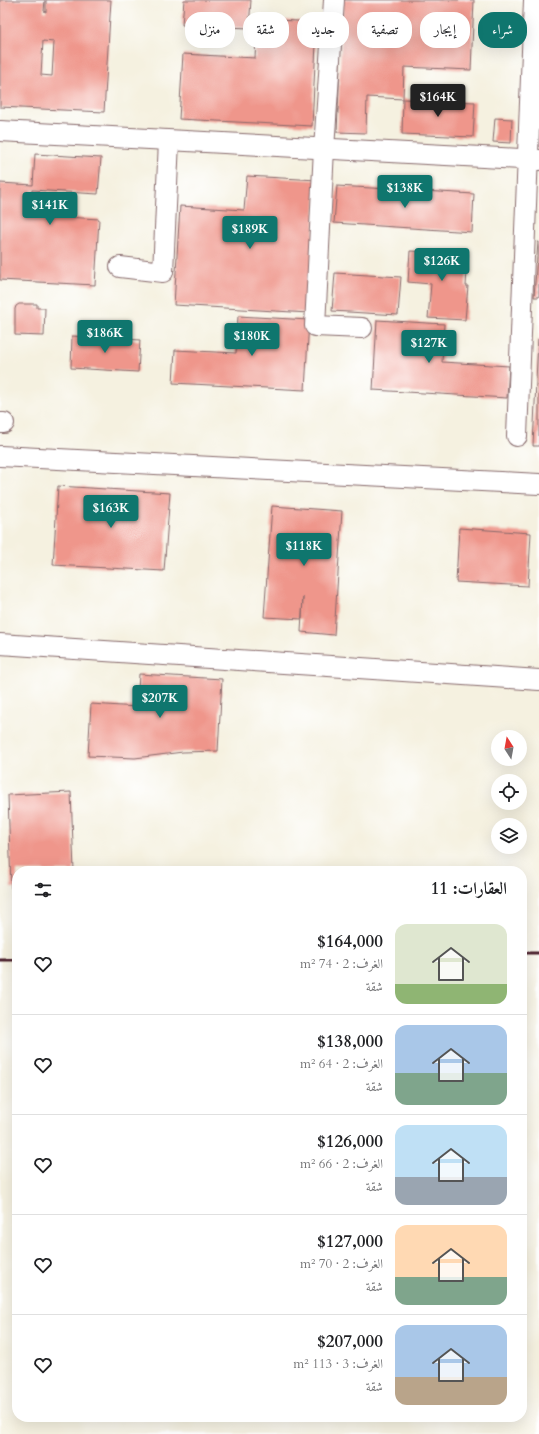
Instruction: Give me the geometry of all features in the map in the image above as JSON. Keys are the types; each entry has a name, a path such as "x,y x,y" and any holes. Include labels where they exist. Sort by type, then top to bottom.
{"street":[{"path":"334,0 324,149 316,326 362,328"},
{"path":"517,436 533,160 534,0"},
{"path":"0,131 533,160"},
{"path":"120,267 163,272 169,141"},
{"path":"0,456 539,484"},
{"path":"0,644 539,680"}],"building":[{"path":"0,0 45,0 44,11 46,12 46,0 111,0 104,112 0,107","holes":["43,41 54,42 52,76 41,75"]},
{"path":"184,0 251,0 250,12 243,12 243,28 235,27 235,12 185,12 185,25 182,25"},
{"path":"343,0 474,0 471,70 404,67 403,99 367,97 366,133 337,132 341,48 349,48 349,12 342,12"},
{"path":"289,21 297,21 297,48 316,48 312,126 179,119 183,54 255,58 256,48 289,48"},
{"path":"403,99 475,102 473,137 402,134"},
{"path":"495,118 512,119 511,143 493,142"},
{"path":"35,154 101,158 98,194 32,190 31,215 99,219 95,285 0,280 0,183 33,185"},
{"path":"247,176 317,180 309,313 174,305 180,206 244,210"},
{"path":"337,186 474,194 472,232 334,223"},
{"path":"538,242 539,297 534,297"},
{"path":"410,251 468,254 466,286 468,286 465,320 428,318 431,284 408,282"},
{"path":"335,273 401,277 398,315 332,311"},
{"path":"19,304 37,304 37,308 45,308 44,336 15,335 15,309"},
{"path":"238,316 309,320 305,390 173,383 175,350 236,353"},
{"path":"377,320 444,324 442,362 509,366 507,398 373,390"},
{"path":"72,336 140,340 138,372 71,368"},
{"path":"538,339 539,446 533,446"},
{"path":"58,486 170,493 164,571 53,565"},
{"path":"272,506 342,511 334,635 301,632 302,619 264,617"},
{"path":"459,528 531,533 528,586 456,582"},
{"path":"139,674 222,679 218,751 183,752 135,758 88,756 91,704 137,707"},
{"path":"71,792 74,866 12,866 11,888 8,795"}],"railway":[{"path":"527,953 539,953"},
{"path":"0,960 12,960"}]}
